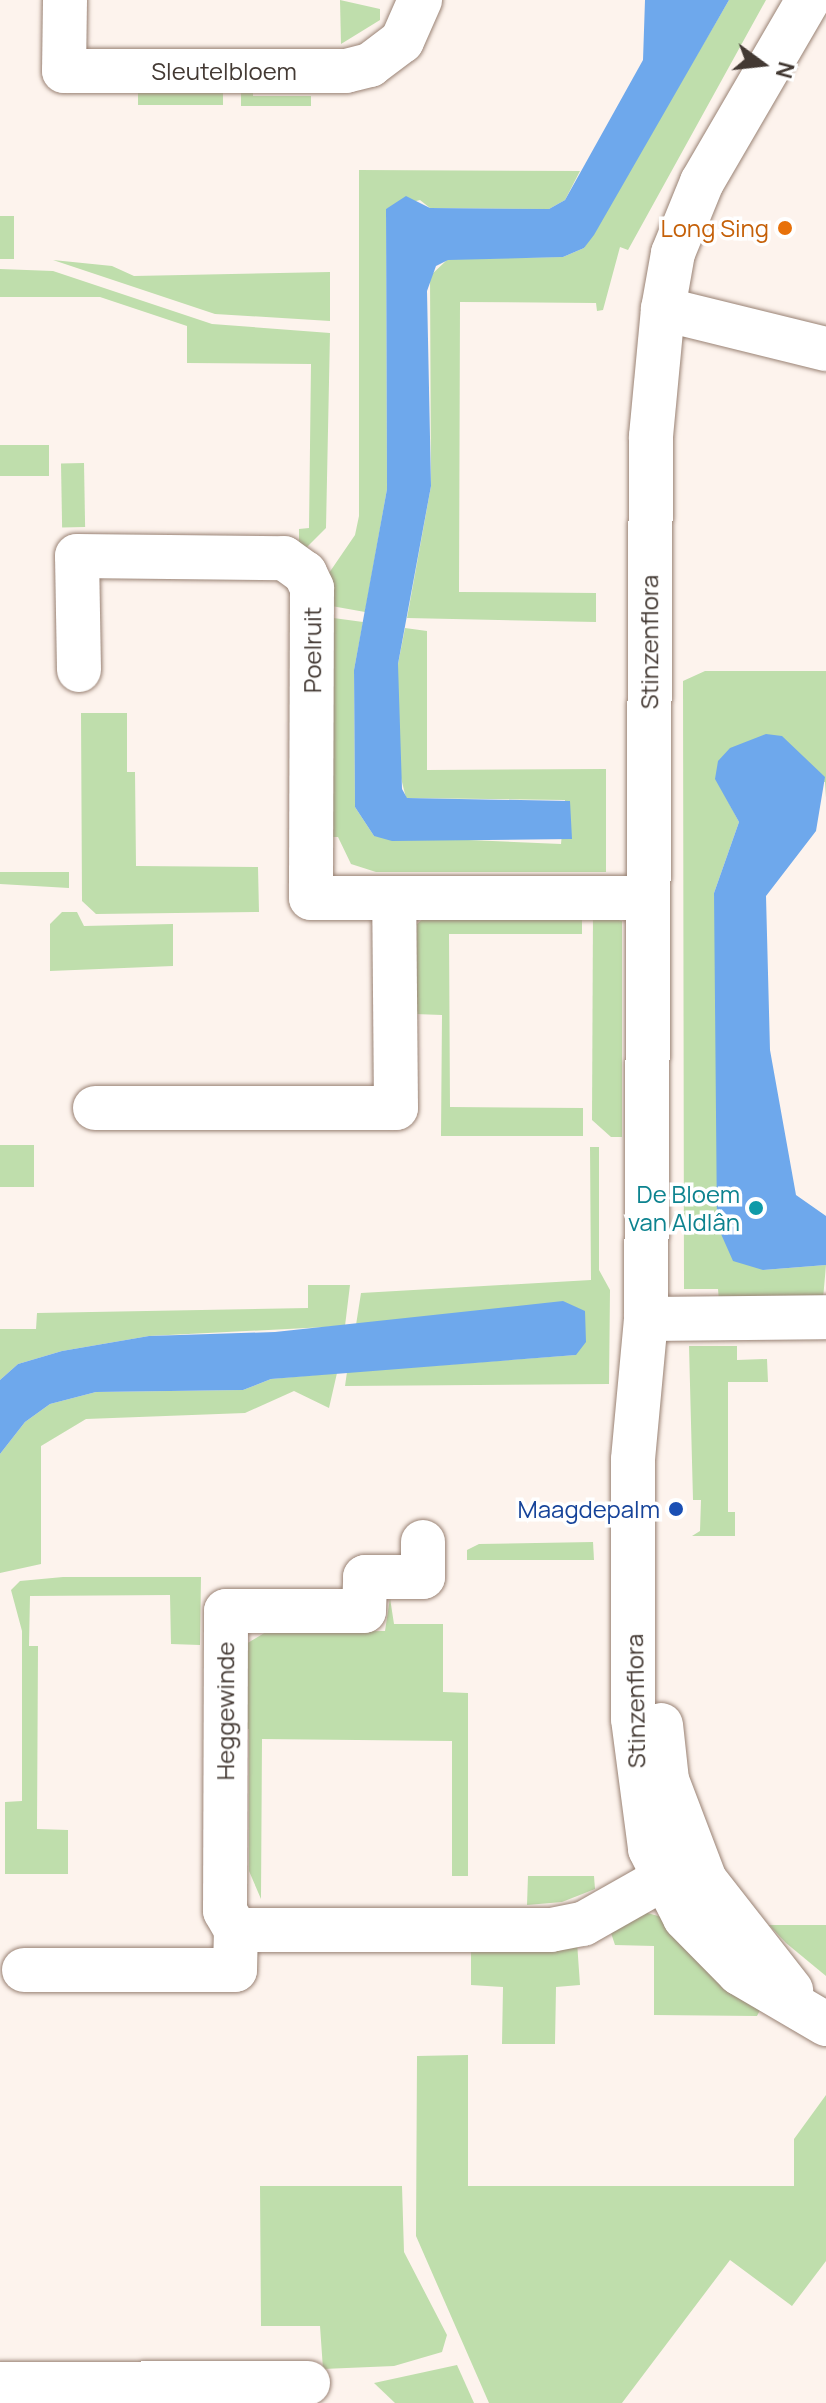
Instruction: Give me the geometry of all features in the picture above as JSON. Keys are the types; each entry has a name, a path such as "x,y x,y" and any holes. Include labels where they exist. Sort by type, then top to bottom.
{"street":[{"name":"Sleutelbloem","path":"65,0 64,71 346,71 382,59 402,41 420,0"},
{"name":"Stinzenflora","path":"808,0 702,182 673,253 663,309 651,436 646,1319 633,1460 633,1719 641,1815 680,1870 715,1953 817,2017"},
{"path":"663,309 826,349"},
{"name":"Poelruit","path":"79,670 77,556 272,555 296,563 312,596 311,898 647,898"},
{"path":"95,1108 396,1108 394,899"},
{"path":"646,1319 826,1317"},
{"name":"Heggewinde","path":"24,1970 235,1970 236,1930 225,1911 226,1611 364,1611 365,1577 423,1577 423,1542"},
{"path":"236,1930 551,1930 583,1924 680,1870"},
{"path":"0,2384 76,2393 308,2383"}],"green space":[{"path":"340,0 380,9 380,20 341,44"},
{"path":"729,0 766,0 628,250 620,247 603,310 597,311 596,303 460,302 459,592 596,593 596,622 407,618 431,486 430,276 448,259 563,257 584,248"},
{"path":"138,84 223,84 223,105 138,105"},
{"path":"241,85 253,85 253,96 311,96 311,106 241,106"},
{"path":"359,170 580,171 565,200 549,209 430,208 420,200 386,209 387,489 365,612 326,605 329,573 355,535 359,516"},
{"path":"0,216 14,216 14,259 0,259"},
{"path":"53,260 112,266 134,276 330,272 330,321 215,314"},
{"path":"0,269 53,271 212,324 330,333 326,528 304,550 299,546 299,529 309,528 311,364 187,363 187,326 100,297 0,297"},
{"path":"0,445 49,445 49,476 0,476"},
{"path":"61,463 84,463 85,527 62,527"},
{"path":"326,617 363,622 354,670 355,807 374,836 561,844 565,800 406,798 398,766 398,664 405,628 427,631 427,770 606,769 606,872 376,872 351,864 338,837 326,837"},
{"path":"705,671 826,671 826,798 825,782 716,779 739,822 714,893 763,1270 826,1265 823,1299 719,1301 718,1289 684,1289 683,681"},
{"path":"81,713 127,713 127,772 135,772 136,866 258,867 259,912 96,914 82,901"},
{"path":"0,872 69,872 69,888 0,884"},
{"path":"62,912 77,912 84,926 173,924 173,966 50,971 50,924"},
{"path":"582,912 582,934 449,934 450,1107 583,1108 583,1136 441,1136 442,1015 415,1014 417,924 425,917"},
{"path":"593,912 622,921 622,1137 611,1137 592,1120"},
{"path":"0,1145 34,1145 34,1187 0,1187"},
{"path":"590,1147 599,1147 599,1270 610,1290 609,1384 345,1386 347,1372 576,1355 481,1314 356,1325 361,1293 591,1280"},
{"path":"308,1285 350,1285 345,1326 149,1336 62,1351 18,1364 0,1380 0,1329 36,1329 37,1313 308,1308"},
{"path":"689,1346 737,1346 737,1360 767,1359 768,1382 728,1382 728,1512 735,1512 735,1536 692,1536 700,1531 701,1500 693,1500"},
{"path":"337,1373 329,1408 294,1391 245,1413 86,1419 41,1446 41,1564 0,1573 0,1454 25,1422 50,1404 96,1392 243,1390 271,1379"},
{"path":"593,1542 594,1560 467,1560 467,1550 479,1544"},
{"path":"63,1577 201,1577 200,1645 171,1644 170,1595 30,1596 29,1646 38,1646 37,1829 68,1830 68,1874 5,1874 5,1802 22,1801 22,1631 11,1590 20,1581"},
{"path":"390,1598 394,1624 443,1624 443,1692 468,1693 468,1876 452,1876 452,1741 262,1739 261,1899 249,1871 249,1729 240,1728 246,1644 266,1632 385,1631"},
{"path":"528,1876 594,1876 595,1889 562,1902 527,1905"},
{"path":"644,1912 665,1918 762,2006 757,2016 654,2015 654,1946 615,1945 610,1930"},
{"path":"769,1925 826,1925 826,1976 786,1943"},
{"path":"577,1942 580,1985 556,1987 555,2044 502,2044 503,1987 471,1985 471,1948"},
{"path":"468,2055 468,2186 794,2186 794,2139 826,2095 826,2261 792,2306 730,2260 622,2403 489,2403 416,2236 417,2056"},
{"path":"260,2186 402,2186 404,2252 447,2335 442,2352 394,2366 323,2369 320,2326 261,2326"},
{"path":"457,2365 474,2403 395,2403 374,2383"}],"water":[{"path":"645,0 729,0 594,235 584,248 563,257 448,260 436,266 427,291 431,486 398,664 402,789 407,798 570,801 572,839 392,841 374,836 355,807 354,670 387,489 386,209 406,196 430,208 549,209 565,200 643,60"},
{"path":"766,734 782,736 825,777 816,831 766,896 770,1050 796,1195 826,1216 826,1265 763,1270 733,1261 717,1225 714,893 739,822 715,779 718,761 730,748"},
{"path":"563,1301 585,1311 586,1342 576,1355 271,1379 243,1390 96,1392 50,1404 25,1422 0,1454 0,1380 18,1364 62,1351 149,1336 275,1332"}],"place":[{"name":"Long Sing","path":"785,228"},
{"name":"De Bloem van Aldlân","path":"756,1208"},
{"name":"Maagdepalm","path":"676,1509"}]}
